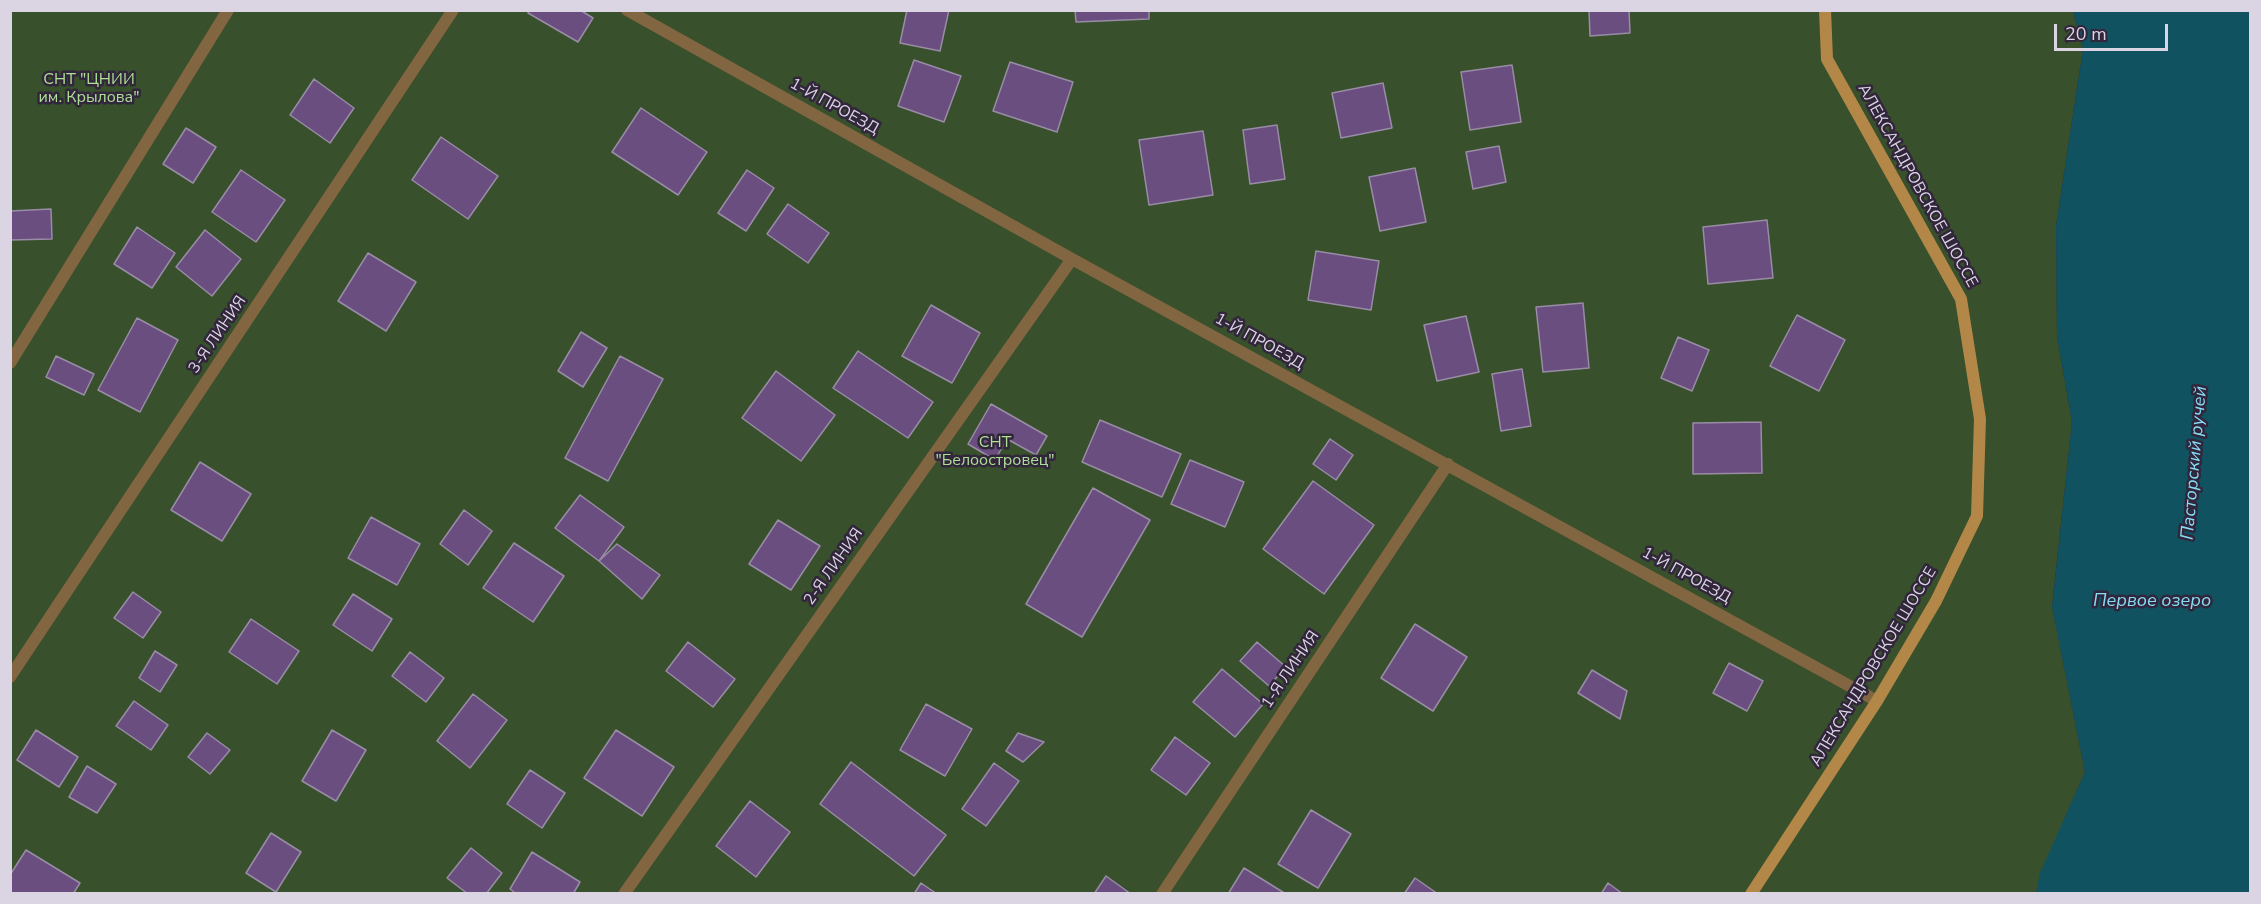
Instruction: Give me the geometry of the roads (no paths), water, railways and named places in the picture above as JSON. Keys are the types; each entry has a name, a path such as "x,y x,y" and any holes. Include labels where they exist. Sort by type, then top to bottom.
{"street":[{"path":"10,363 228,10"},
{"name":"3-Я ЛИНИЯ","path":"10,677 453,10"},
{"name":"1-Й ПРОЕЗД","path":"627,10 1072,259 1877,700"},
{"name":"АЛЕКСАНДРОВСКОЕ ШОССЕ","path":"1751,894 1877,700 1936,601 1977,516 1980,419 1961,299 1827,58 1825,10"},
{"name":"2-Я ЛИНИЯ","path":"624,894 1072,259"},
{"name":"1-Я ЛИНИЯ","path":"1162,894 1448,464"}],"water":[{"name":"Первое озеро","path":"2073,11 2250,11 2250,893 2036,893 2040,873 2085,772 2052,607 2072,422 2057,336 2056,226 2083,49"}],"park label":[{"name":"СНТ \"ЦНИИ им. Крылова\"","path":"89,89"},
{"name":"СНТ \"Белоостровец\"","path":"995,452"}],"water label":[{"name":"Пасторский ручей","path":"2195,463"}]}
